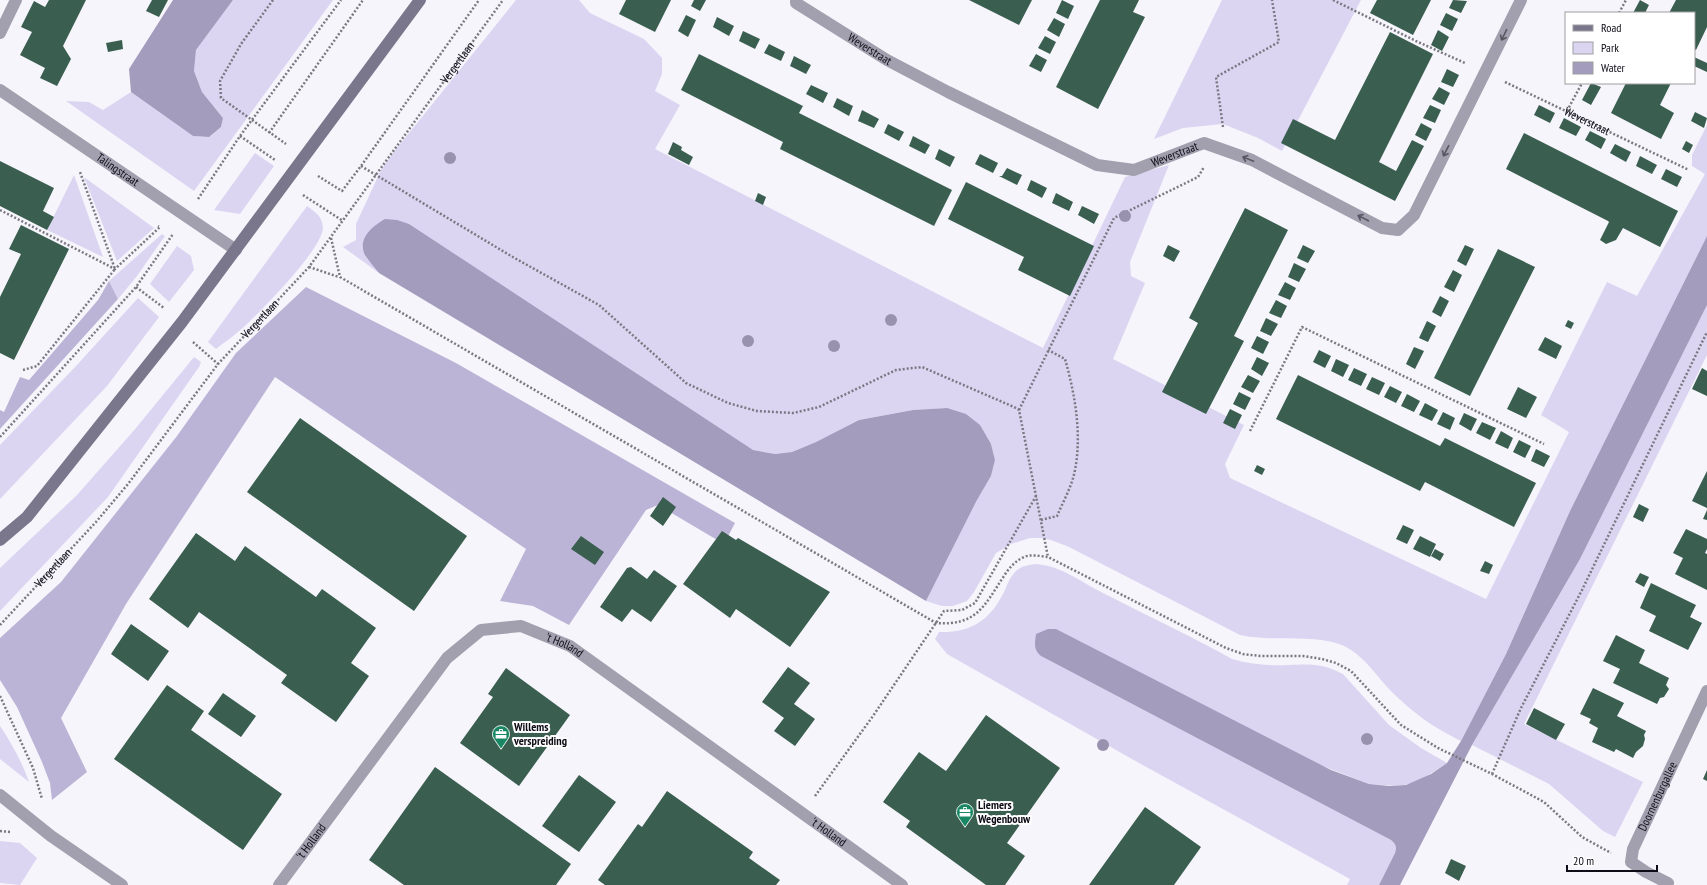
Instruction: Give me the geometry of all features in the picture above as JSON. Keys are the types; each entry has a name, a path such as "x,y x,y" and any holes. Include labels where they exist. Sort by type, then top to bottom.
{"street":[{"path":"0,34 16,0"},
{"path":"0,540 27,517 182,322 420,0"},
{"name":"Weverstraat","path":"796,0 796,3 887,60 948,92 1097,165 1134,170 1204,143 1252,160 1382,228 1398,230 1414,215 1521,0"},
{"name":"Talingstraat","path":"0,90 236,250"},
{"name":"'t Holland","path":"278,885 447,658 481,630 521,626 570,646 902,885"},
{"name":"Doornenburgallee","path":"1631,862 1633,849 1707,691"},
{"path":"0,795 51,836 122,885"},
{"path":"1631,862 1669,884"}],"path":[{"path":"252,120 221,98 220,81 241,44 273,0"},
{"path":"269,133 363,0"},
{"path":"479,0 362,166 511,256 599,305 686,383 728,403 757,411 793,413 819,407 896,370 922,367 1019,410"},
{"name":"Vergertlaan","path":"0,625 110,506 218,364 309,268 502,0"},
{"path":"1048,557 1019,410 1114,218 1198,177 1215,147 1223,129 1216,77 1279,42 1272,0"},
{"path":"1333,0 1418,42 1485,72"},
{"path":"1620,12 1626,0"},
{"name":"Weverstraat","path":"1485,72 1689,170"},
{"path":"1567,112 1581,84"},
{"path":"86,175 80,170 115,270"},
{"path":"0,210 115,270"},
{"path":"24,370 37,366 115,270 160,227 154,223"},
{"path":"331,238 340,277"},
{"path":"309,268 340,277 936,623 956,624 967,620 983,607 1010,567 1016,561 1034,555 1048,557 1226,648 1243,654 1255,656 1303,656 1336,663 1351,672 1401,725 1438,748 1492,774 1544,802 1582,836 1631,862"},
{"path":"1250,432 1302,327 1544,444"},
{"path":"1492,774 1521,708 1582,590 1707,332"},
{"path":"1041,520 1057,516 1074,471 1077,450 1075,403 1066,358 1048,350"},
{"path":"802,814 873,716 944,611 962,610 975,603 1036,496"},
{"path":"0,696 33,768 51,836"}],"green space":[{"path":"233,0 333,0 194,191 66,101 89,102 103,110 131,92 193,136 209,137 221,127 223,118 202,92 194,71 196,50"},
{"path":"516,0 579,0 590,13 644,39 662,58 662,74 655,91 680,105 655,149 1043,348 1125,177 1169,165 1130,262 1131,276 1145,283 1113,359 1244,425 1225,464 1230,478 1486,599 1569,432 1541,415 1607,282 1637,296 1705,174 1692,166 1692,155 1707,125 1707,236 1570,511 1506,654 1461,741 1434,726 1410,709 1387,687 1363,659 1348,648 1339,644 1316,639 1264,638 1240,635 1069,547 1051,540 1030,538 1011,544 996,553 974,592 967,601 953,606 942,606 926,601 977,500 991,476 995,460 991,444 947,408 913,410 859,420 816,442 792,452 775,454 753,450 364,248 379,273 343,247 356,240 356,224 381,170"},
{"path":"1222,0 1361,0 1282,151 1258,138 1223,124 1183,128 1154,139"},
{"path":"255,153 274,166 240,214 214,210"},
{"path":"74,175 103,257 47,230"},
{"path":"84,177 154,228 117,261"},
{"path":"307,206 320,217 323,227 321,236 314,248 304,263 266,305 236,334 216,349 208,342"},
{"path":"162,234 165,236 137,276 118,299 109,281"},
{"path":"177,246 191,256 194,270 169,302 150,284"},
{"path":"138,298 159,317 107,386 0,499 0,445 76,366"},
{"path":"1707,305 1707,355 1524,724 1643,782 1615,837 1603,831 1549,784 1472,745 1580,559"},
{"path":"194,357 201,362 199,367 108,497 0,611 0,568 77,495 136,428"},
{"path":"1035,564 1045,565 1063,571 1098,591 1232,659 1266,665 1316,665 1336,670 1343,674 1389,725 1421,748 1447,763 1427,776 1409,784 1369,784 1041,656 1391,840 1396,846 1396,851 1379,885 1347,885 1350,879 1139,763 947,654 935,639 939,632 960,630 977,624 985,618 998,603 1015,572 1026,566"},
{"path":"0,726 16,753 29,782 0,759"},
{"path":"0,841 20,843 37,858 20,885 0,883"}],"shaded area":[{"path":"109,281 118,299 0,429 0,410 4,412 20,377 29,380 98,300"},
{"path":"306,287 456,363 735,523 724,544 658,505 646,510 569,625 533,606 500,601 526,549 275,377 126,604 61,718 87,772 52,800 50,783 42,762 17,707 0,680 0,638 61,582 177,436 236,353"}],"water":[{"path":"173,0 233,0 196,50 194,71 202,92 223,118 221,127 209,137 193,136 131,92 129,69"},
{"path":"385,219 397,220 409,224 753,450 775,454 792,452 816,442 859,420 913,410 947,408 966,414 980,425 991,444 995,460 991,476 977,500 926,601 379,273 365,255 363,243 371,229"},
{"path":"1707,236 1707,305 1580,559 1472,745 1400,885 1379,885 1396,851 1396,846 1391,840 1041,656 1037,651 1035,646 1036,634 1048,629 1056,629 1331,770 1369,784 1389,786 1406,785 1431,774 1447,763 1461,741 1506,654 1570,511"}],"building":[{"path":"49,0 86,0 63,46 71,59 57,86 40,78 45,68 20,55 32,32 21,27 34,1 45,7"},
{"path":"152,0 168,0 159,17 146,11"},
{"path":"626,0 671,0 655,32 619,14"},
{"path":"694,0 706,0 700,11 691,6"},
{"path":"969,0 1032,0 1019,25"},
{"path":"1062,0 1074,6 1068,19 1056,13"},
{"path":"1100,0 1139,0 1133,12 1145,17 1098,109 1056,87"},
{"path":"1377,0 1431,0 1413,35 1370,13"},
{"path":"1453,0 1467,1 1461,13 1449,8"},
{"path":"1640,0 1649,5 1646,12 1634,12"},
{"path":"1676,0 1707,0 1707,27 1696,50 1695,12 1670,12"},
{"path":"1446,13 1458,19 1452,31 1440,25"},
{"path":"686,15 696,20 688,37 678,31"},
{"path":"717,17 734,26 729,36 713,27"},
{"path":"1054,18 1065,24 1059,37 1047,30"},
{"path":"1438,30 1449,37 1442,51 1431,45"},
{"path":"743,31 760,39 755,49 739,41"},
{"path":"1390,32 1433,54 1379,162 1396,171 1412,140 1424,146 1395,201 1281,143 1293,119 1335,140"},
{"path":"1045,36 1056,42 1050,54 1038,48"},
{"path":"122,40 123,49 108,52 106,43"},
{"path":"769,44 785,52 781,61 764,53"},
{"path":"699,54 803,106 799,113 952,190 934,226 780,149 783,142 681,90"},
{"path":"1036,54 1047,60 1041,72 1029,66"},
{"path":"794,56 811,65 806,74 790,66"},
{"path":"1695,57 1707,63 1707,72 1695,66"},
{"path":"1447,69 1459,75 1453,87 1441,82"},
{"path":"1590,84 1601,87 1591,105 1582,100"},
{"path":"1626,84 1670,84 1660,105 1674,113 1661,139 1611,113"},
{"path":"811,85 828,93 823,103 806,94"},
{"path":"1439,87 1450,93 1444,105 1432,99"},
{"path":"837,98 853,106 849,116 833,107"},
{"path":"1430,105 1441,110 1435,123 1423,118"},
{"path":"1539,105 1555,113 1550,123 1534,115"},
{"path":"862,110 879,119 874,128 858,121"},
{"path":"1695,112 1707,118 1704,128 1691,121"},
{"path":"1564,118 1581,127 1576,136 1559,128"},
{"path":"1421,123 1432,129 1426,141 1415,135"},
{"path":"888,124 904,132 899,141 884,133"},
{"path":"1590,131 1606,139 1601,149 1585,140"},
{"path":"1524,133 1678,211 1660,247 1623,228 1616,240 1606,244 1600,240 1609,222 1608,221 1506,169"},
{"path":"913,136 930,145 925,154 909,146"},
{"path":"1686,141 1693,145 1689,153 1682,149"},
{"path":"673,142 682,147 681,150 693,157 689,165 668,154"},
{"path":"1615,144 1631,152 1626,162 1610,153"},
{"path":"939,149 955,157 950,167 935,159"},
{"path":"980,154 998,163 993,173 975,164"},
{"path":"1640,156 1657,165 1652,174 1636,166"},
{"path":"0,161 54,188 43,211 54,217 47,230 0,206"},
{"path":"1007,168 1022,175 1017,185 999,176 1002,176"},
{"path":"1666,169 1682,177 1677,187 1661,179"},
{"path":"1031,180 1047,188 1042,198 1027,190"},
{"path":"966,182 1094,246 1070,296 1018,270 1024,257 948,219"},
{"path":"758,193 766,197 763,205 755,201"},
{"path":"1056,193 1073,202 1069,211 1052,203"},
{"path":"1082,206 1099,214 1094,224 1078,215"},
{"path":"1245,208 1288,230 1234,336 1244,341 1206,414 1162,392 1198,323 1189,318"},
{"path":"21,225 69,249 14,360 0,353 0,297 21,254 9,249"},
{"path":"1168,245 1180,251 1174,262 1163,256"},
{"path":"1303,245 1315,251 1308,263 1297,258"},
{"path":"1465,245 1474,249 1466,266 1457,261"},
{"path":"1498,249 1535,267 1470,396 1434,378"},
{"path":"1294,263 1306,269 1299,282 1288,277"},
{"path":"1453,270 1462,275 1454,292 1444,287"},
{"path":"1285,282 1296,288 1290,300 1278,295"},
{"path":"1440,296 1449,301 1441,317 1432,312"},
{"path":"1276,300 1287,306 1281,318 1269,313"},
{"path":"1266,318 1278,324 1271,336 1260,331"},
{"path":"1568,320 1574,323 1571,329 1565,326"},
{"path":"1427,321 1436,326 1428,342 1419,338"},
{"path":"1257,336 1269,342 1263,354 1251,348"},
{"path":"1545,337 1562,346 1556,359 1538,350"},
{"path":"1414,347 1424,351 1415,369 1406,364"},
{"path":"1319,350 1331,356 1325,368 1313,362"},
{"path":"1257,357 1269,363 1262,376 1251,369"},
{"path":"1336,359 1349,365 1343,377 1331,371"},
{"path":"1354,368 1367,374 1361,386 1348,380"},
{"path":"1702,368 1707,371 1707,396 1692,389"},
{"path":"1248,375 1260,381 1253,393 1241,387"},
{"path":"1298,375 1440,446 1445,438 1536,483 1514,527 1425,482 1420,491 1276,419"},
{"path":"1372,377 1385,383 1379,395 1366,389"},
{"path":"1390,386 1402,392 1396,403 1384,397"},
{"path":"1518,387 1537,397 1526,418 1507,409"},
{"path":"1239,392 1251,398 1245,410 1233,404"},
{"path":"1407,394 1420,401 1414,412 1401,406"},
{"path":"1425,403 1438,410 1432,421 1419,415"},
{"path":"1230,409 1242,415 1235,429 1223,423"},
{"path":"1443,412 1455,418 1450,430 1437,424"},
{"path":"1464,413 1477,419 1471,431 1459,424"},
{"path":"300,418 467,536 414,611 247,492"},
{"path":"1482,422 1496,428 1490,440 1476,433"},
{"path":"1501,431 1513,438 1508,449 1495,443"},
{"path":"1519,440 1531,446 1525,458 1513,452"},
{"path":"1536,449 1550,456 1544,467 1531,461"},
{"path":"1257,465 1265,469 1262,475 1254,471"},
{"path":"1707,471 1707,508 1692,501"},
{"path":"663,497 676,507 663,526 650,516"},
{"path":"1639,504 1649,509 1643,522 1633,517"},
{"path":"1707,510 1707,520 1703,519"},
{"path":"1403,525 1414,530 1407,544 1396,539"},
{"path":"1686,529 1707,539 1707,549 1705,553 1707,554 1707,590 1675,574 1683,558 1673,553"},
{"path":"722,531 736,540 738,538 830,592 790,647 736,609 730,618 683,584"},
{"path":"196,533 235,561 245,546 316,597 322,589 376,628 351,663 369,676 336,722 281,683 287,675 199,612 188,628 149,599"},
{"path":"581,536 604,552 595,565 571,549"},
{"path":"1420,536 1436,544 1430,557 1413,549"},
{"path":"1435,549 1444,554 1440,561 1431,556"},
{"path":"1485,561 1493,565 1489,574 1480,571"},
{"path":"631,567 647,579 654,570 677,586 651,622 632,609 622,622 600,607 627,568"},
{"path":"1640,573 1649,577 1644,587 1635,582"},
{"path":"1651,583 1696,605 1690,617 1702,623 1688,650 1649,631 1656,616 1640,608"},
{"path":"131,624 169,651 148,681 111,654"},
{"path":"1616,635 1645,650 1639,663 1669,678 1666,685 1669,689 1664,697 1660,698 1657,704 1613,683 1620,669 1603,661"},
{"path":"788,667 810,683 794,704 815,719 795,746 774,731 784,718 762,702"},
{"path":"506,668 570,715 519,786 460,743 493,697 488,694"},
{"path":"167,685 204,711 191,730 282,794 243,850 114,759"},
{"path":"1593,688 1624,703 1617,716 1646,731 1643,746 1636,752 1633,758 1616,749 1614,752 1592,742 1598,728 1589,723 1591,719 1580,714"},
{"path":"223,693 256,716 241,737 208,714"},
{"path":"1534,708 1565,724 1556,740 1526,724"},
{"path":"986,715 1060,768 1007,843 1025,856 1005,885 986,885 906,827 910,821 883,802 919,752 946,771"},
{"path":"435,767 571,864 556,885 404,885 369,860"},
{"path":"1707,770 1707,781 1703,779"},
{"path":"579,775 616,802 579,852 542,826"},
{"path":"667,791 753,852 749,858 780,880 776,885 605,885 598,880 638,824 642,827"},
{"path":"1145,807 1201,847 1174,885 1089,885"},
{"path":"1451,859 1466,866 1459,881 1445,873"}],"place":[{"name":"Willems verspreiding","path":"501,749"},
{"name":"Liemers Wegenbouw","path":"965,827"}]}
